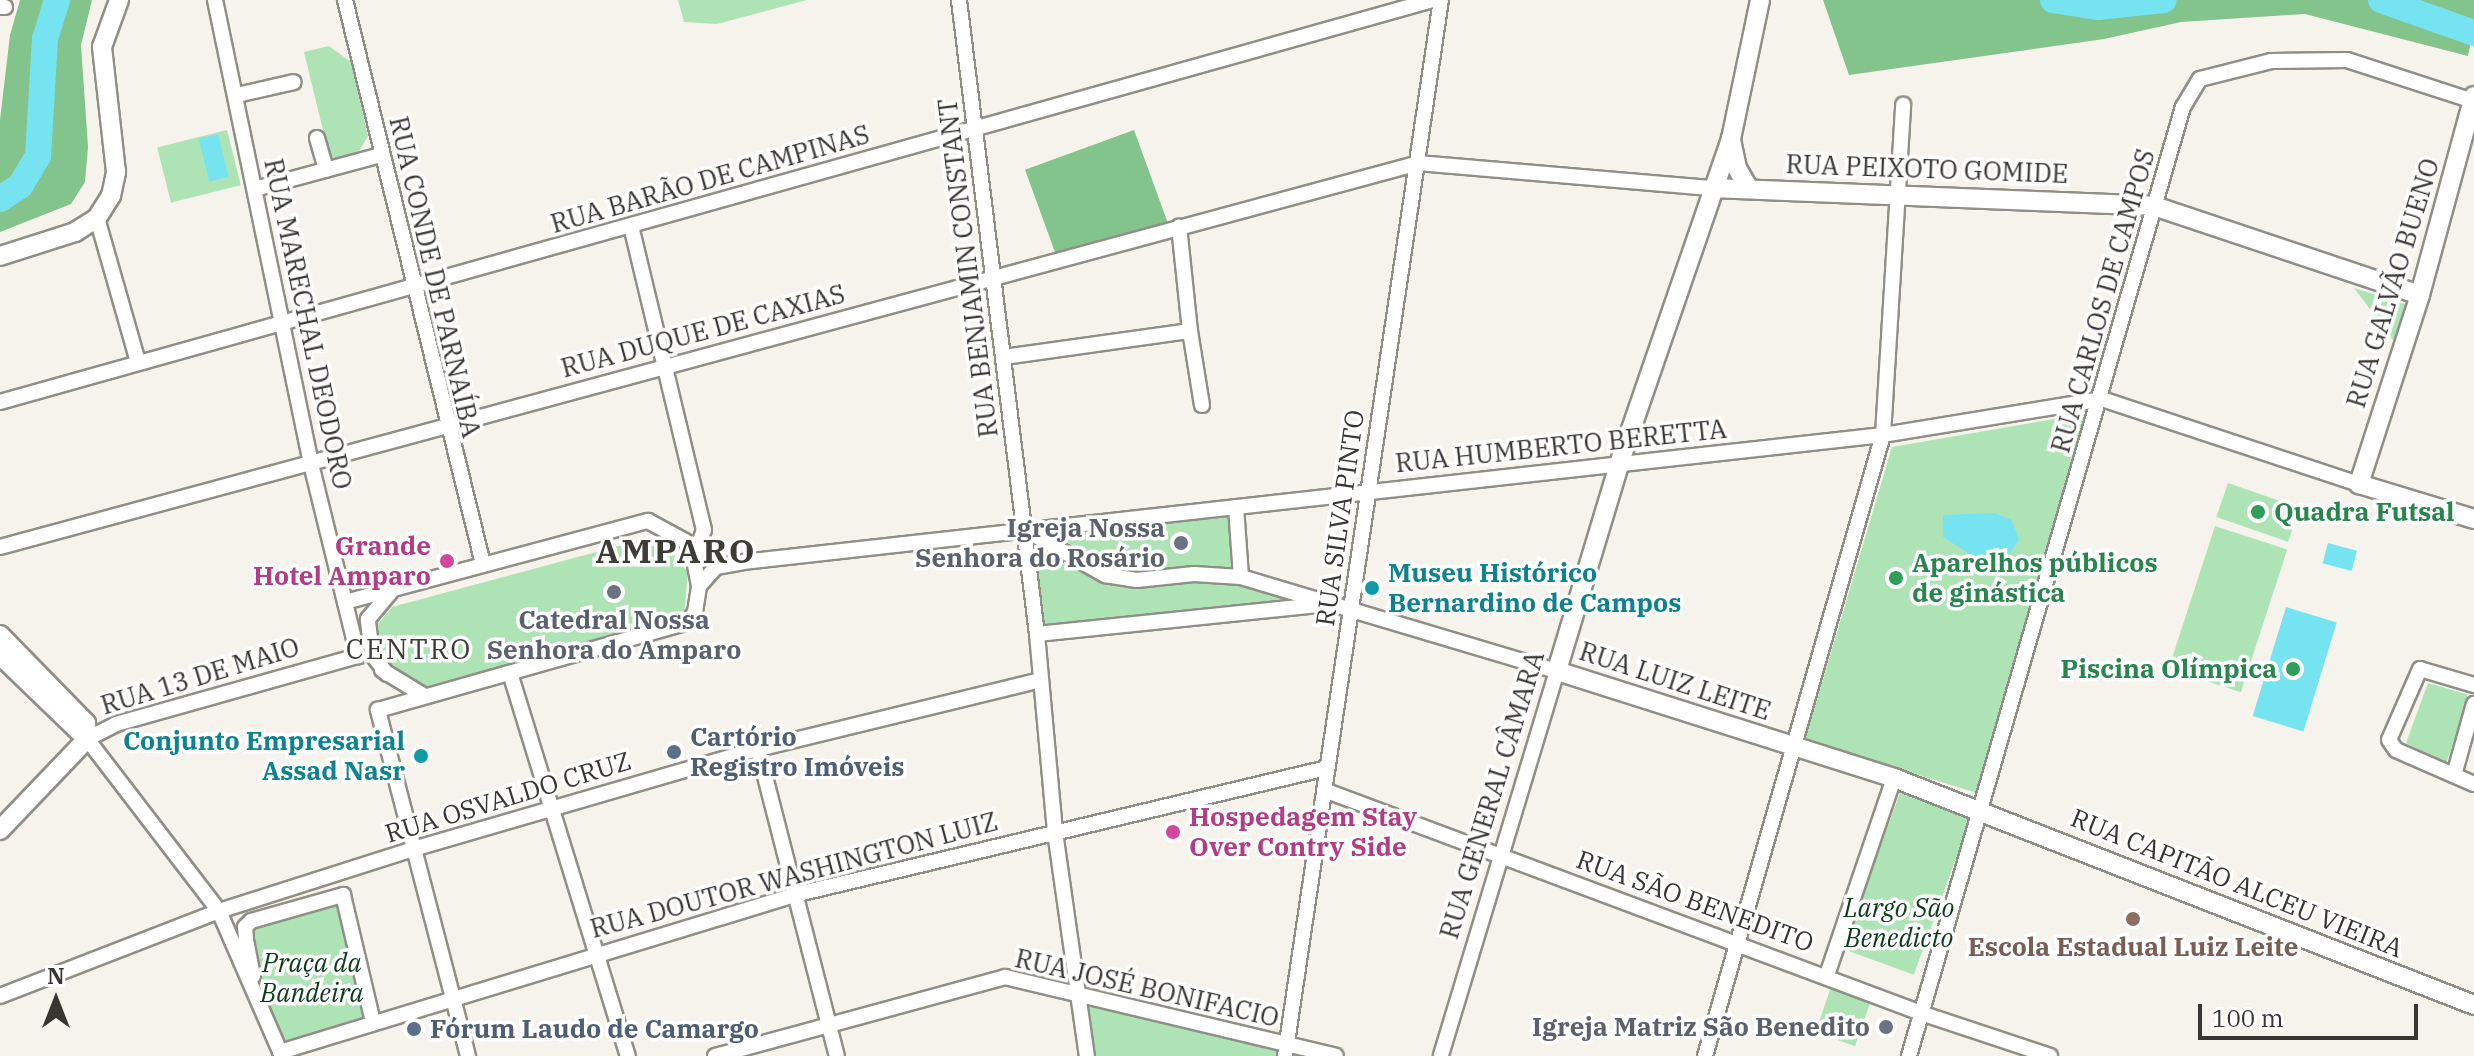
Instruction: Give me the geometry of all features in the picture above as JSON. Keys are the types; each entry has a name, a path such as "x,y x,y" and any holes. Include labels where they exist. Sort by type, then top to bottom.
{"street":[{"path":"0,256 75,232 97,218 111,196 116,172 102,47 119,0"},
{"name":"RUA MARECHAL DEODORO","path":"215,0 311,464 358,656"},
{"name":"RUA CONDE DE PARNAÍBA","path":"345,0 446,428 483,564"},
{"name":"RUA BENJAMIN CONSTANT","path":"959,0 996,276 1037,634 1055,832 1087,1056"},
{"name":"RUA BARÃO DE CAMPINAS","path":"0,402 414,289 976,127 1433,0"},
{"name":"RUA SILVA PINTO","path":"1286,1050 1441,0"},
{"name":"RUA GENERAL CÂMARA","path":"1441,1056 1619,465 1731,139 1760,0"},
{"name":"RUA CARLOS DE CAMPOS","path":"1921,1013 2102,399 2183,107 2200,79 2271,61 2347,60 2474,99"},
{"path":"237,95 294,82"},
{"name":"RUA GALVÃO BUENO","path":"2359,484 2420,295 2474,99"},
{"path":"1705,1056 1883,435 1903,105"},
{"path":"317,138 326,170"},
{"path":"1731,139 1737,168 1749,189"},
{"path":"255,189 381,155"},
{"name":"RUA PEIXOTO GOMIDE","path":"1419,163 1712,188 2154,206 2420,295"},
{"name":"RUA DUQUE DE CAXIAS","path":"0,547 1419,163"},
{"path":"97,218 138,362"},
{"path":"631,227 667,365 704,530 694,560"},
{"path":"1179,227 1190,331 1202,405"},
{"path":"1004,357 1190,331"},
{"path":"2102,399 2474,519"},
{"name":"RUA HUMBERTO BERETTA","path":"699,586 716,567 743,562 1883,435 2102,399"},
{"path":"1236,507 1241,577"},
{"path":"345,602 648,521 685,541 694,560 699,586 688,622 378,710 468,1056"},
{"name":"RUA LUIZ LEITE","path":"1024,529 1105,575 1137,580 1194,574 1241,577 1351,608 1792,745 1980,810"},
{"path":"387,674 372,654 368,619 394,589"},
{"path":"1037,634 1333,603"},
{"path":"0,635 86,723 87,739"},
{"path":"0,655 87,739 219,911 281,1054"},
{"path":"358,656 427,696"},
{"name":"RUA 13 DE MAIO","path":"0,830 87,739 116,724 358,656"},
{"path":"2474,685 2420,669 2414,673 2389,740 2390,747 2474,784"},
{"path":"510,673 628,1056"},
{"name":"RUA OSVALDO CRUZ","path":"0,996 219,911 413,849 758,749 1041,680"},
{"path":"2454,775 2474,704"},
{"path":"758,749 798,894 837,1056"},
{"name":"RUA DOUTOR WASHINGTON LUIZ","path":"281,1054 595,951 798,894 1327,768"},
{"path":"1827,975 1894,778"},
{"name":"RUA SÃO BENEDITO","path":"1324,790 1827,975 1921,1013 2050,1056"},
{"name":"RUA CAPITÃO ALCEU VIEIRA","path":"1980,810 2474,1005"},
{"path":"254,988 245,927 251,921 343,895 373,1022"},
{"name":"RUA JOSÉ BONIFACIO","path":"715,1056 1005,977 1286,1050 1336,1056"},
{"path":"1909,1056 1921,1013"}],"green space":[{"path":"20,0 92,0 81,45 88,147 85,182 71,204 0,232 0,120 10,35"},
{"path":"678,0 807,0 717,24 684,22"},
{"path":"1823,0 2474,0 2474,26 2468,56 2305,14 2181,22 2104,39 1849,75"},
{"path":"329,46 351,62 368,136 358,153 330,159 304,52"},
{"path":"227,130 241,185 171,203 157,147"},
{"path":"1134,130 1168,224 1059,264 1025,170"},
{"path":"2354,288 2411,306 2399,348"},
{"path":"2089,413 1977,793 1805,740 1892,447"},
{"name":"Quadra Futsal","path":"2228,483 2300,508 2288,542 2216,517"},
{"path":"1231,513 1236,573 1136,575 1105,570 1053,531"},
{"path":"2215,526 2287,549 2241,692 2169,669"},
{"path":"648,538 665,544 688,572 684,615 424,690 393,673 378,652 377,625 392,607"},
{"path":"1033,540 1107,579 1238,582 1313,602 1042,631"},
{"path":"2428,683 2466,694 2468,700 2446,764 2406,743"},
{"name":"Largo São Benedicto","path":"1900,793 1970,819 1914,975 1843,949"},
{"name":"Praça da Bandeira","path":"345,904 373,1022 280,1052 251,935 255,925"},
{"path":"1831,987 1871,1001 1855,1046 1815,1032"},
{"path":"1080,999 1285,1045 1284,1056 1088,1056"}],"water":[{"path":"218,134 229,177 209,182 199,139"},
{"path":"1995,513 2012,520 2019,540 2004,561 1971,555 1943,537 1943,515"},
{"path":"2328,543 2357,551 2352,571 2323,563"},
{"name":"Piscina Olímpica","path":"2286,607 2337,622 2303,732 2253,716"}],"waterway":[{"path":"0,199 20,186 38,156 45,39 57,0"},
{"path":"2053,0 2098,7 2164,0"},
{"path":"2381,0 2474,33"}],"place":[{"name":"Quadra Futsal","path":"2258,512"},
{"name":"Igreja Nossa Senhora do Rosário","path":"1181,543"},
{"name":"Grande Hotel Amparo","path":"447,561"},
{"name":"Aparelhos públicos de ginástica","path":"1896,578"},
{"name":"Museu Histórico Bernardino de Campos","path":"1372,588"},
{"name":"Catedral Nossa Senhora do Amparo","path":"614,592"},
{"name":"Piscina Olímpica","path":"2293,669"},
{"name":"Cartório Registro Imóveis","path":"674,752"},
{"name":"Conjunto Empresarial Assad Nasr","path":"421,756"},
{"name":"Hospedagem Stay Over Contry Side","path":"1173,832"},
{"name":"Escola Estadual Luiz Leite","path":"2133,919"},
{"name":"Igreja Matriz São Benedito","path":"1886,1027"},
{"name":"Fórum Laudo de Camargo","path":"414,1029"}],"district":[{"name":"AMPARO","path":"676,551"},
{"name":"CENTRO","path":"409,649"}]}
